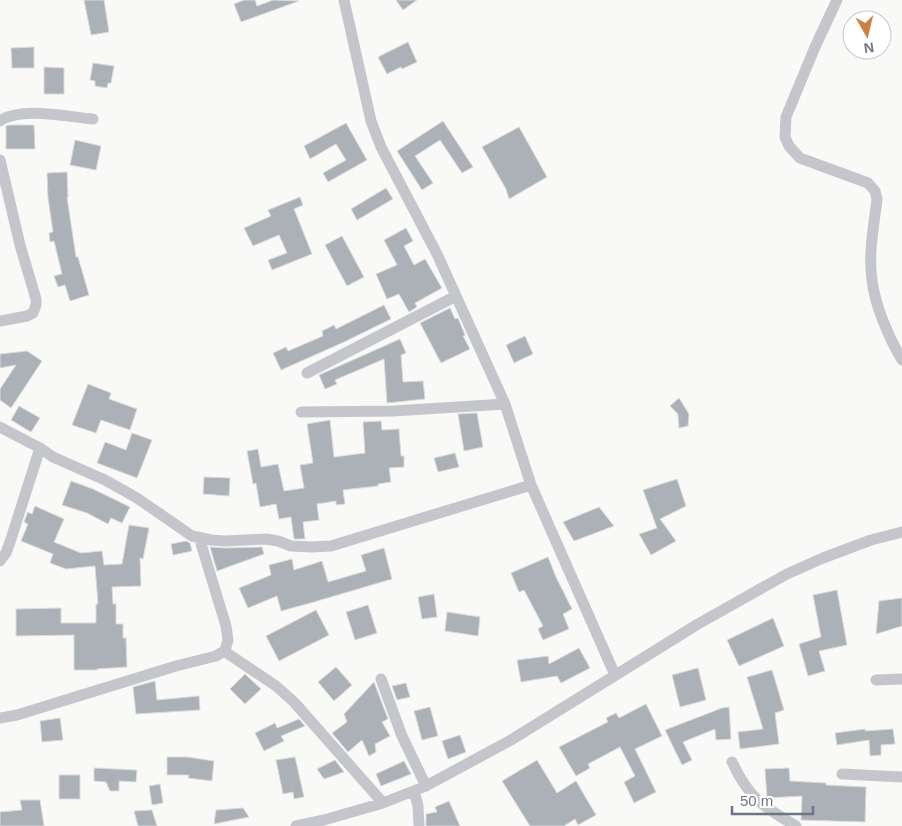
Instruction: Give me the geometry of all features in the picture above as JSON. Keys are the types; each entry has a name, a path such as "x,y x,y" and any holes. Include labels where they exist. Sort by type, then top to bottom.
{"street":[{"path":"344,0 371,121 381,147 417,214 505,404 531,485 615,675"},
{"path":"837,0 786,117 786,136 789,146 800,158 868,184 875,191 877,199 872,255 872,281 886,325 902,360"},
{"path":"0,121 8,116 29,113 93,119"},
{"path":"0,160 20,244 36,299 33,313 27,316 0,321"},
{"path":"307,373 456,296"},
{"path":"301,412 393,411 505,404"},
{"path":"0,427 53,457 105,480 137,498 192,536 211,540 266,539 291,546 311,548 331,546 531,485"},
{"path":"0,561 8,548 40,448"},
{"path":"296,826 383,803 426,786 511,740 698,624 787,574 822,558 863,543 902,532"},
{"path":"0,718 17,715 176,666 216,656 224,651 228,640 226,626 199,537"},
{"path":"224,651 276,686 288,697 383,803"},
{"path":"380,679 402,736 426,786"},
{"path":"876,680 902,679"},
{"path":"732,762 741,781 754,798 796,826"},
{"path":"842,774 902,777"},
{"path":"414,791 418,806 419,826"}],"building":[{"path":"84,0 104,0 109,32 91,35"},
{"path":"244,0 255,0 257,6 273,0 299,1 241,22 234,4"},
{"path":"396,0 417,0 403,10"},
{"path":"408,42 417,62 387,74 378,57"},
{"path":"34,47 34,68 12,68 11,48"},
{"path":"93,63 114,66 111,83 108,83 107,88 95,86 95,81 90,80"},
{"path":"44,67 64,68 64,94 44,94"},
{"path":"443,121 473,167 462,173 440,140 415,156 433,183 422,190 397,151"},
{"path":"346,123 367,160 328,182 323,173 346,160 336,144 310,159 304,146"},
{"path":"34,125 35,149 6,149 6,126"},
{"path":"519,127 547,177 509,199 506,189 482,147"},
{"path":"75,140 101,146 96,170 70,165"},
{"path":"67,172 67,197 76,257 78,257 89,295 70,301 65,285 58,287 54,276 62,274 54,241 50,242 49,233 53,232 48,198 47,173"},
{"path":"386,188 393,199 357,220 351,209"},
{"path":"300,197 303,205 294,209 312,254 272,270 268,260 287,253 279,235 253,246 244,228 271,216 268,210"},
{"path":"406,228 413,241 404,246 414,265 425,259 442,288 415,303 417,307 409,312 399,294 387,299 376,274 397,265 384,240"},
{"path":"342,236 364,277 347,286 325,245"},
{"path":"384,305 391,319 281,370 273,353 286,347 288,351 323,336 322,331 334,325 336,329"},
{"path":"450,308 455,319 458,318 465,335 463,336 470,349 441,363 420,323"},
{"path":"525,336 533,354 514,363 506,345"},
{"path":"400,339 406,353 401,355 403,382 423,381 425,399 387,403 384,359 335,380 337,384 325,389 319,375"},
{"path":"27,351 42,361 11,408 0,400 0,389 16,365 0,368 0,354"},
{"path":"88,384 111,393 109,399 137,409 130,430 101,420 96,433 72,425"},
{"path":"679,398 689,414 688,426 679,428 678,414 670,406"},
{"path":"19,406 40,418 31,432 11,420"},
{"path":"477,413 483,447 464,451 458,414"},
{"path":"330,420 334,457 365,453 363,422 381,421 382,430 399,429 401,456 404,456 404,467 389,468 391,482 378,484 378,486 343,490 345,504 336,505 336,501 317,504 319,520 303,522 305,539 294,539 291,517 279,519 276,504 260,507 256,483 253,484 247,451 258,449 261,467 278,464 284,491 304,488 300,465 313,463 307,424"},
{"path":"132,433 152,440 137,478 97,463 105,442 126,450"},
{"path":"455,453 459,467 438,472 434,458"},
{"path":"204,477 230,478 229,496 203,494"},
{"path":"677,479 686,506 660,519 676,541 651,555 639,534 657,528 643,490"},
{"path":"71,481 93,489 130,507 122,523 111,518 108,524 87,513 62,505"},
{"path":"35,506 64,519 54,542 81,553 102,551 104,565 122,564 129,525 149,528 143,559 140,558 141,586 112,587 113,604 116,604 116,624 123,624 123,638 126,638 127,667 74,670 74,635 16,636 16,609 61,608 61,623 96,623 96,604 98,604 95,566 66,569 50,563 53,554 21,541 28,524 24,522 27,512 32,514"},
{"path":"599,507 614,526 574,541 563,522"},
{"path":"186,541 190,543 192,551 173,555 171,544"},
{"path":"210,547 262,547 264,554 217,571"},
{"path":"384,548 392,579 307,604 281,611 277,596 248,608 239,588 271,575 269,565 292,559 294,570 322,561 328,582 366,571 361,555"},
{"path":"548,557 572,609 563,614 569,629 543,640 538,629 543,626 524,590 519,592 511,573"},
{"path":"837,590 847,645 819,651 825,671 808,676 799,644 821,637 813,595"},
{"path":"434,594 437,617 422,619 418,597"},
{"path":"902,598 902,626 876,634 879,601"},
{"path":"368,605 377,633 355,640 346,612"},
{"path":"316,610 329,635 279,661 266,636"},
{"path":"447,612 480,617 478,636 445,631"},
{"path":"773,618 784,646 739,666 727,640"},
{"path":"579,648 590,668 561,683 557,676 521,682 517,660 548,656 549,664"},
{"path":"336,667 352,685 334,701 318,682"},
{"path":"698,668 706,700 680,707 672,675"},
{"path":"772,670 784,710 775,713 779,744 740,749 738,732 763,729 747,677"},
{"path":"245,674 261,689 245,704 230,689"},
{"path":"155,681 157,700 199,696 200,710 136,714 133,687"},
{"path":"374,682 388,719 382,722 390,736 375,744 376,752 369,756 362,740 348,752 332,733 347,722 344,714"},
{"path":"406,683 410,697 397,700 392,686"},
{"path":"646,704 662,736 635,749 656,792 634,803 624,782 635,776 620,747 588,764 590,768 576,776 559,747 608,722 606,718 616,713 619,718"},
{"path":"430,707 438,736 422,740 414,711"},
{"path":"729,707 731,739 716,740 715,729 683,742 692,760 682,765 665,730"},
{"path":"60,718 63,740 42,742 40,721"},
{"path":"299,719 305,726 281,736 284,741 264,751 255,733 275,723 277,728"},
{"path":"865,729 865,731 893,729 895,744 881,745 881,755 870,756 869,740 837,745 835,733"},
{"path":"460,735 466,752 448,759 442,741"},
{"path":"167,757 187,757 214,761 212,781 188,778 189,775 167,775"},
{"path":"295,757 304,797 294,799 293,792 283,794 276,760"},
{"path":"335,760 344,772 324,779 317,769"},
{"path":"537,760 557,793 576,781 596,815 578,825 575,819 564,826 530,826 502,781"},
{"path":"404,761 411,774 381,786 376,774"},
{"path":"94,768 137,770 136,782 119,781 119,791 110,791 106,782 94,781"},
{"path":"789,768 790,781 866,787 865,822 801,820 802,796 767,798 765,769"},
{"path":"59,775 80,775 80,799 59,799"},
{"path":"160,784 163,803 152,805 149,786"},
{"path":"20,800 40,800 44,826 0,826 0,812 22,810"},
{"path":"449,801 460,826 426,826 426,814 437,812 435,807"},
{"path":"243,808 249,817 214,824 216,810"},
{"path":"152,810 157,826 138,826 134,811"}]}
